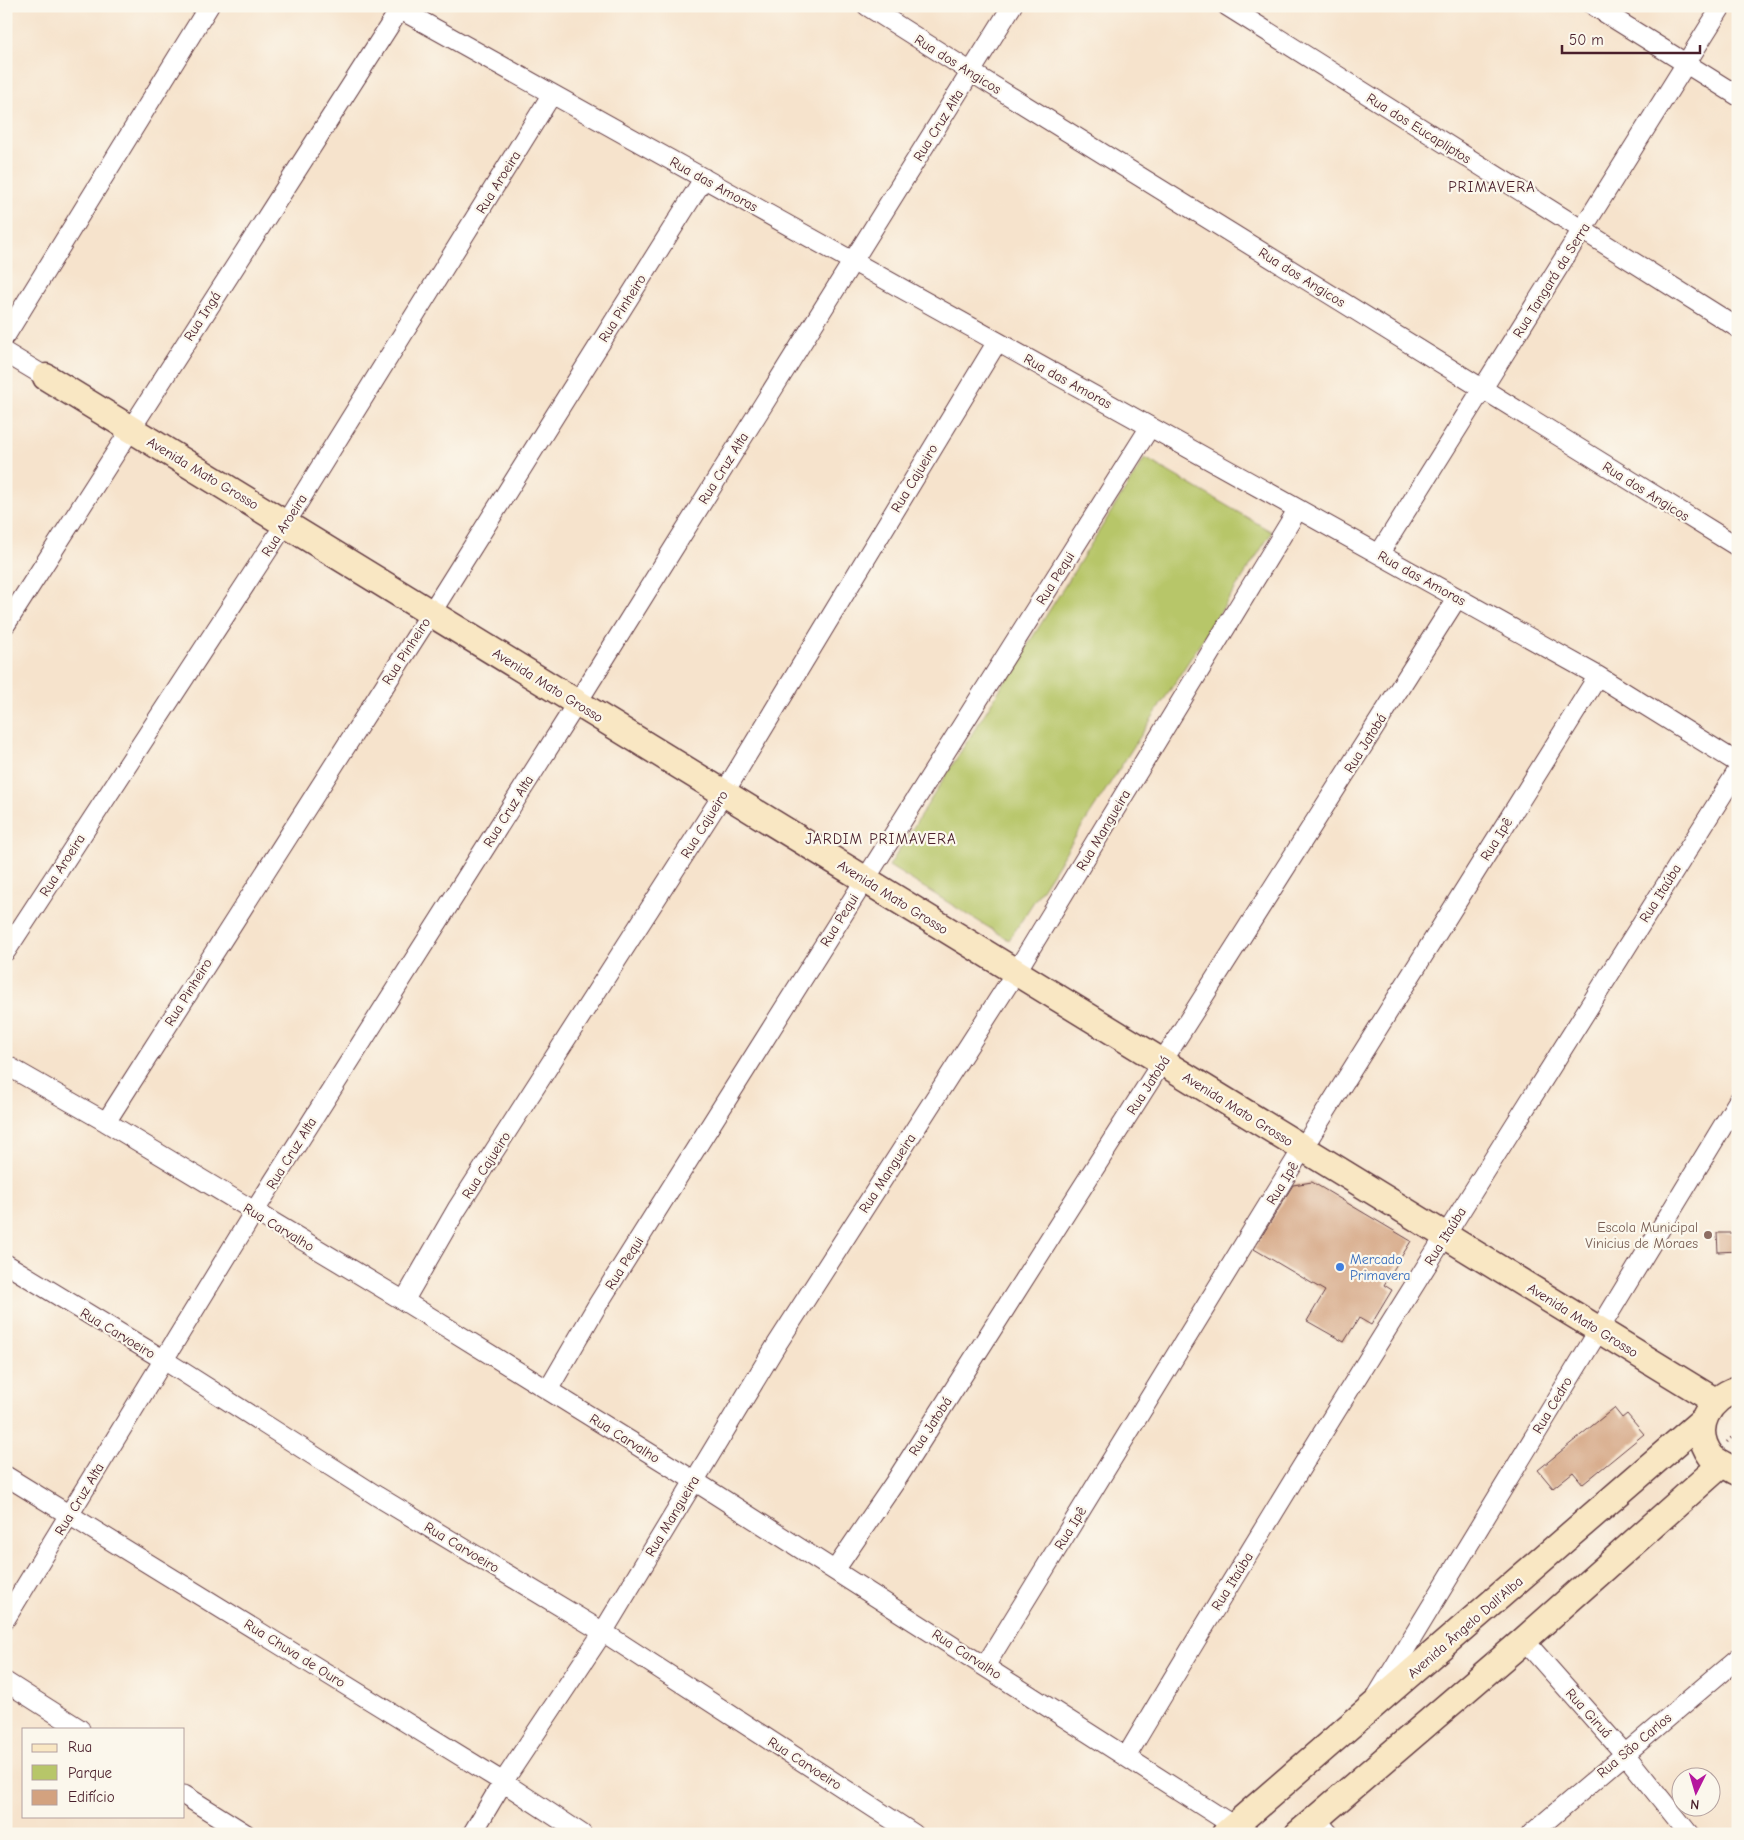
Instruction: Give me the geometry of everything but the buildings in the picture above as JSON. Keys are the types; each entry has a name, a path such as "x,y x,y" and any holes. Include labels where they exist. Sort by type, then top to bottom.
{"street":[{"path":"6,334 209,6"},
{"name":"Rua dos Angicos","path":"867,6 970,72 1738,548"},
{"name":"Rua Cruz Alta","path":"6,1618 254,1212 576,703 1012,6"},
{"name":"Rua dos Eucapliptos","path":"1227,6 1738,328"},
{"path":"1594,6 1738,96"},
{"name":"Rua Tangará da Serra","path":"1379,554 1722,6"},
{"name":"Rua das Amoras","path":"397,8 1598,676 1738,763"},
{"name":"Rua Ingá","path":"6,624 397,8"},
{"name":"Rua Aroeira","path":"6,951 285,524 552,94"},
{"name":"Rua Pinheiro","path":"106,1122 431,613 704,178"},
{"name":"Rua Cajueiro","path":"404,1301 457,1209 724,793 997,342"},
{"path":"6,353 46,377"},
{"name":"Avenida Mato Grosso","path":"46,377 1445,1236 1598,1329 1724,1397"},
{"name":"Rua Pequi","path":"548,1390 598,1304 1150,427"},
{"name":"Rua Mangueira","path":"472,1834 503,1782 602,1632 777,1344 1016,972 1298,509"},
{"name":"Rua Jatobá","path":"835,1570 895,1482 1457,598"},
{"name":"Rua Ipê","path":"985,1666 1303,1148 1598,676"},
{"name":"Rua Itaúba","path":"1126,1757 1445,1236 1738,770"},
{"name":"Rua Carvalho","path":"6,1064 404,1301 693,1480 1126,1757 1229,1830"},
{"name":"Rua Cedro","path":"1368,1710 1738,1101"},
{"name":"Rua Carvoeiro","path":"6,1264 164,1360 377,1496 602,1632 914,1834"},
{"path":"1314,1829 1524,1640 1730,1468 1712,1457 1705,1445 1703,1432 1724,1397"},
{"name":"Avenida Ângelo Dall'Alba","path":"1229,1830 1724,1397"},
{"name":"Rua Chuva de Ouro","path":"6,1476 503,1782 582,1834"},
{"name":"Rua Giruá","path":"1524,1640 1624,1754 1689,1834"},
{"name":"Rua São Carlos","path":"1531,1834 1738,1658"},
{"path":"6,1682 78,1728"},
{"path":"185,1796 246,1834"}],"green space":[{"path":"1145,458 1272,532 1009,940 889,866"}],"place":[{"name":"Escola Municipal Vinicius de Moraes","path":"1708,1235"},
{"name":"Mercado Primavera","path":"1340,1267"}],"district":[{"name":"PRIMAVERA","path":"1492,187"},
{"name":"JARDIM PRIMAVERA","path":"881,839"}]}
